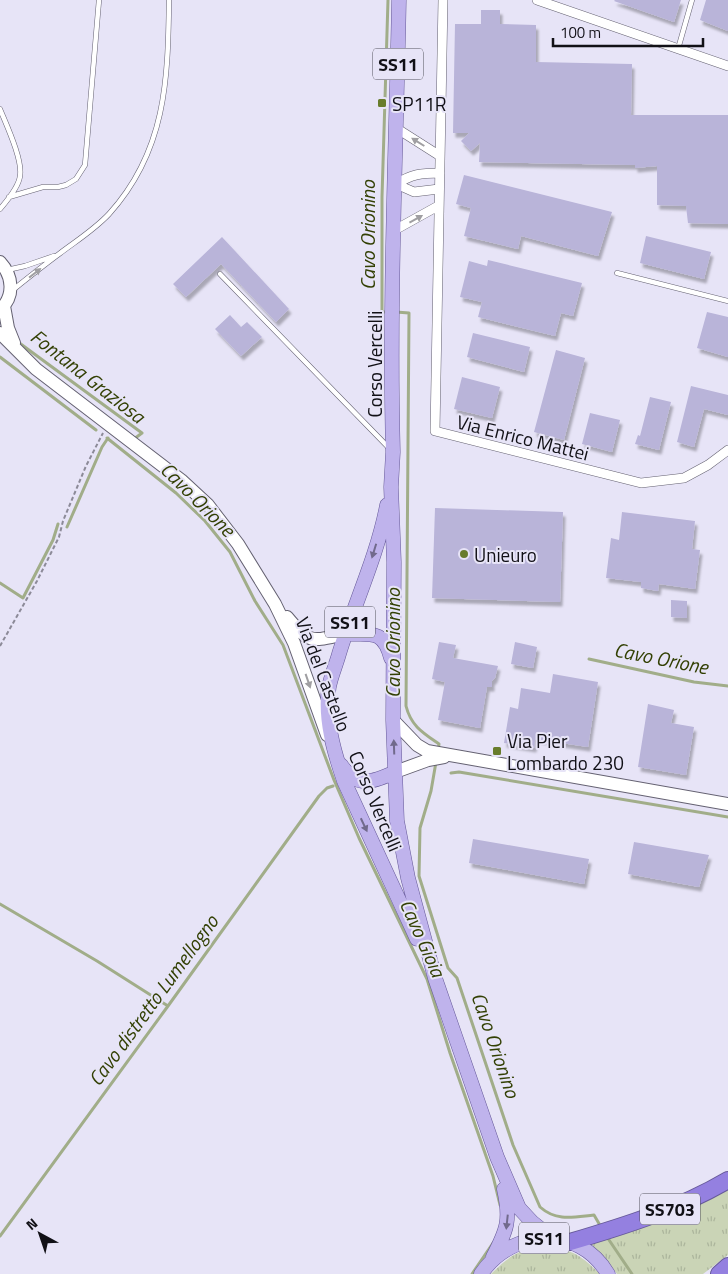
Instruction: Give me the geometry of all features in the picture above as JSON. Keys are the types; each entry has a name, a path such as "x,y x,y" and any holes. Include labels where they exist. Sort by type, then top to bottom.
{"highway":[{"name":"SS703","path":"570,1242 665,1211 728,1180"},
{"path":"718,1274 728,1266"}],"main road":[{"name":"Corso Vercelli","path":"399,0 396,184 393,232 393,452 391,487 394,562 393,720 397,821 408,878 435,978 497,1157 519,1208 532,1222 552,1238"},
{"path":"3,266 10,280 11,291 2,308 16,348"},
{"name":"Via del Castello","path":"0,333 36,369 181,480 208,505 238,544 275,604 294,642 336,759"},
{"name":"Corso Vercelli","path":"391,487 385,515 366,578 345,634 329,688 329,721 336,759 344,781 435,978"},
{"name":"Via del Castello","path":"275,604 300,633 309,638 326,639 345,634"},
{"path":"345,634 374,634 382,638 388,646 394,670"},
{"path":"393,720 417,745 440,756 728,804"},
{"path":"336,759 350,776 363,782 378,779 440,756"},
{"name":"Corso Vercelli","path":"481,1274 492,1259 506,1233 508,1207 497,1157"},
{"name":"Corso Vercelli","path":"492,1259 502,1251 520,1242 539,1238 552,1238 570,1242 584,1249 596,1259 608,1274"}],"street":[{"name":"Via Enrico Mattei","path":"443,0 435,432 641,483 684,478 708,465 728,450"},
{"path":"537,0 728,66"},
{"path":"396,128 440,156"},
{"path":"396,184 409,176 422,173 440,173"},
{"path":"396,184 414,192 439,190"},
{"path":"393,232 438,206"}],"lane":[{"path":"9,197 43,187 66,185 76,179 85,166 99,0"},
{"path":"11,291 87,234 108,214 133,183 148,156 156,135 165,86 169,0"},
{"path":"678,49 692,0"},
{"path":"0,109 18,157 20,176 0,210"},
{"path":"3,266 25,266 58,254"},
{"path":"617,273 728,301"},
{"path":"220,274 393,452"}],"path":[{"path":"0,646 59,537 63,521 86,466 99,438 109,425"}],"green space":[{"path":"728,1188 728,1255 703,1274 617,1274 590,1243 628,1233 670,1217"},
{"path":"545,1246 569,1251 581,1257 600,1274 491,1274 515,1254"}],"building":[{"path":"615,0 681,0 674,22"},
{"path":"706,0 728,0 728,31 700,20"},
{"path":"481,10 500,10 500,24 536,25 536,62 632,64 631,115 728,115 728,224 688,223 686,206 657,205 657,166 635,168 635,165 479,162 480,143 471,151 461,141 469,133 453,133 455,24 481,24"},
{"path":"464,175 612,212 598,256 521,236 518,249 464,236 471,208 456,204"},
{"path":"646,236 711,252 704,279 640,263"},
{"path":"222,237 289,309 276,322 221,264 186,297 173,284"},
{"path":"488,260 582,283 573,316 561,313 555,336 478,317 482,302 460,297 469,261 487,266"},
{"path":"707,312 728,317 728,357 697,348"},
{"path":"230,315 241,327 247,322 262,337 241,356 215,329"},
{"path":"473,333 530,347 524,372 467,357"},
{"path":"556,350 585,358 564,440 534,432"},
{"path":"462,377 500,387 492,418 454,409"},
{"path":"691,386 728,395 728,415 704,409 694,447 677,442"},
{"path":"650,397 671,402 659,450 635,444 638,435 640,436"},
{"path":"590,413 620,420 612,452 582,444"},
{"path":"435,508 563,512 560,602 432,598"},
{"path":"622,512 695,521 692,549 700,550 695,589 659,584 658,591 641,588 641,582 606,578 611,538 619,540"},
{"path":"671,600 687,601 687,618 671,617"},
{"path":"439,642 456,645 453,658 498,666 495,678 492,681 492,687 487,687 480,728 438,720 445,682 432,679"},
{"path":"515,642 537,647 533,668 511,664"},
{"path":"553,674 598,682 588,747 535,739 534,748 504,743 510,707 518,709 521,688 550,693"},
{"path":"648,704 674,710 671,723 694,727 686,775 638,767"},
{"path":"473,839 589,859 584,884 469,863"},
{"path":"634,842 709,855 699,887 628,874"}],"waterway":[{"name":"Cavo Orionino","path":"387,312 382,312 382,197 388,0"},
{"name":"Cavo Orionino","path":"396,312 409,313 406,706 414,724 439,744 438,751"},
{"name":"Fontana Graziosa","path":"18,342 142,433 134,439"},
{"name":"Cavo Orione","path":"0,357 96,430"},
{"name":"Cavo Gioia","path":"107,438 176,493 205,521 230,552 255,601 283,645 334,780 359,838 427,979 450,1053 493,1176 500,1205"},
{"path":"67,527 102,447 108,438"},
{"path":"0,583 23,598 53,540 58,524"},
{"name":"Cavo Orione","path":"589,659 694,682 728,686"},
{"name":"Cavo Orionino","path":"436,762 431,791 420,828 419,876 448,968 457,978 513,1145 540,1207 546,1212 559,1217 594,1215 601,1227"},
{"name":"Cavo distretto Lumellogno","path":"451,773 459,772 728,817"},
{"name":"Cavo distretto Lumellogno","path":"0,1236 319,796 327,788 333,786"},
{"path":"0,904 97,961 168,1006"},
{"name":"Cavo Orionino","path":"607,1237 632,1274"},
{"name":"Cavo Gioia","path":"472,1274 493,1243"}],"place":[{"name":"SP11R","path":"382,103"},
{"name":"Unieuro","path":"464,554"},
{"name":"Via Pier Lombardo 230","path":"497,751"}]}
